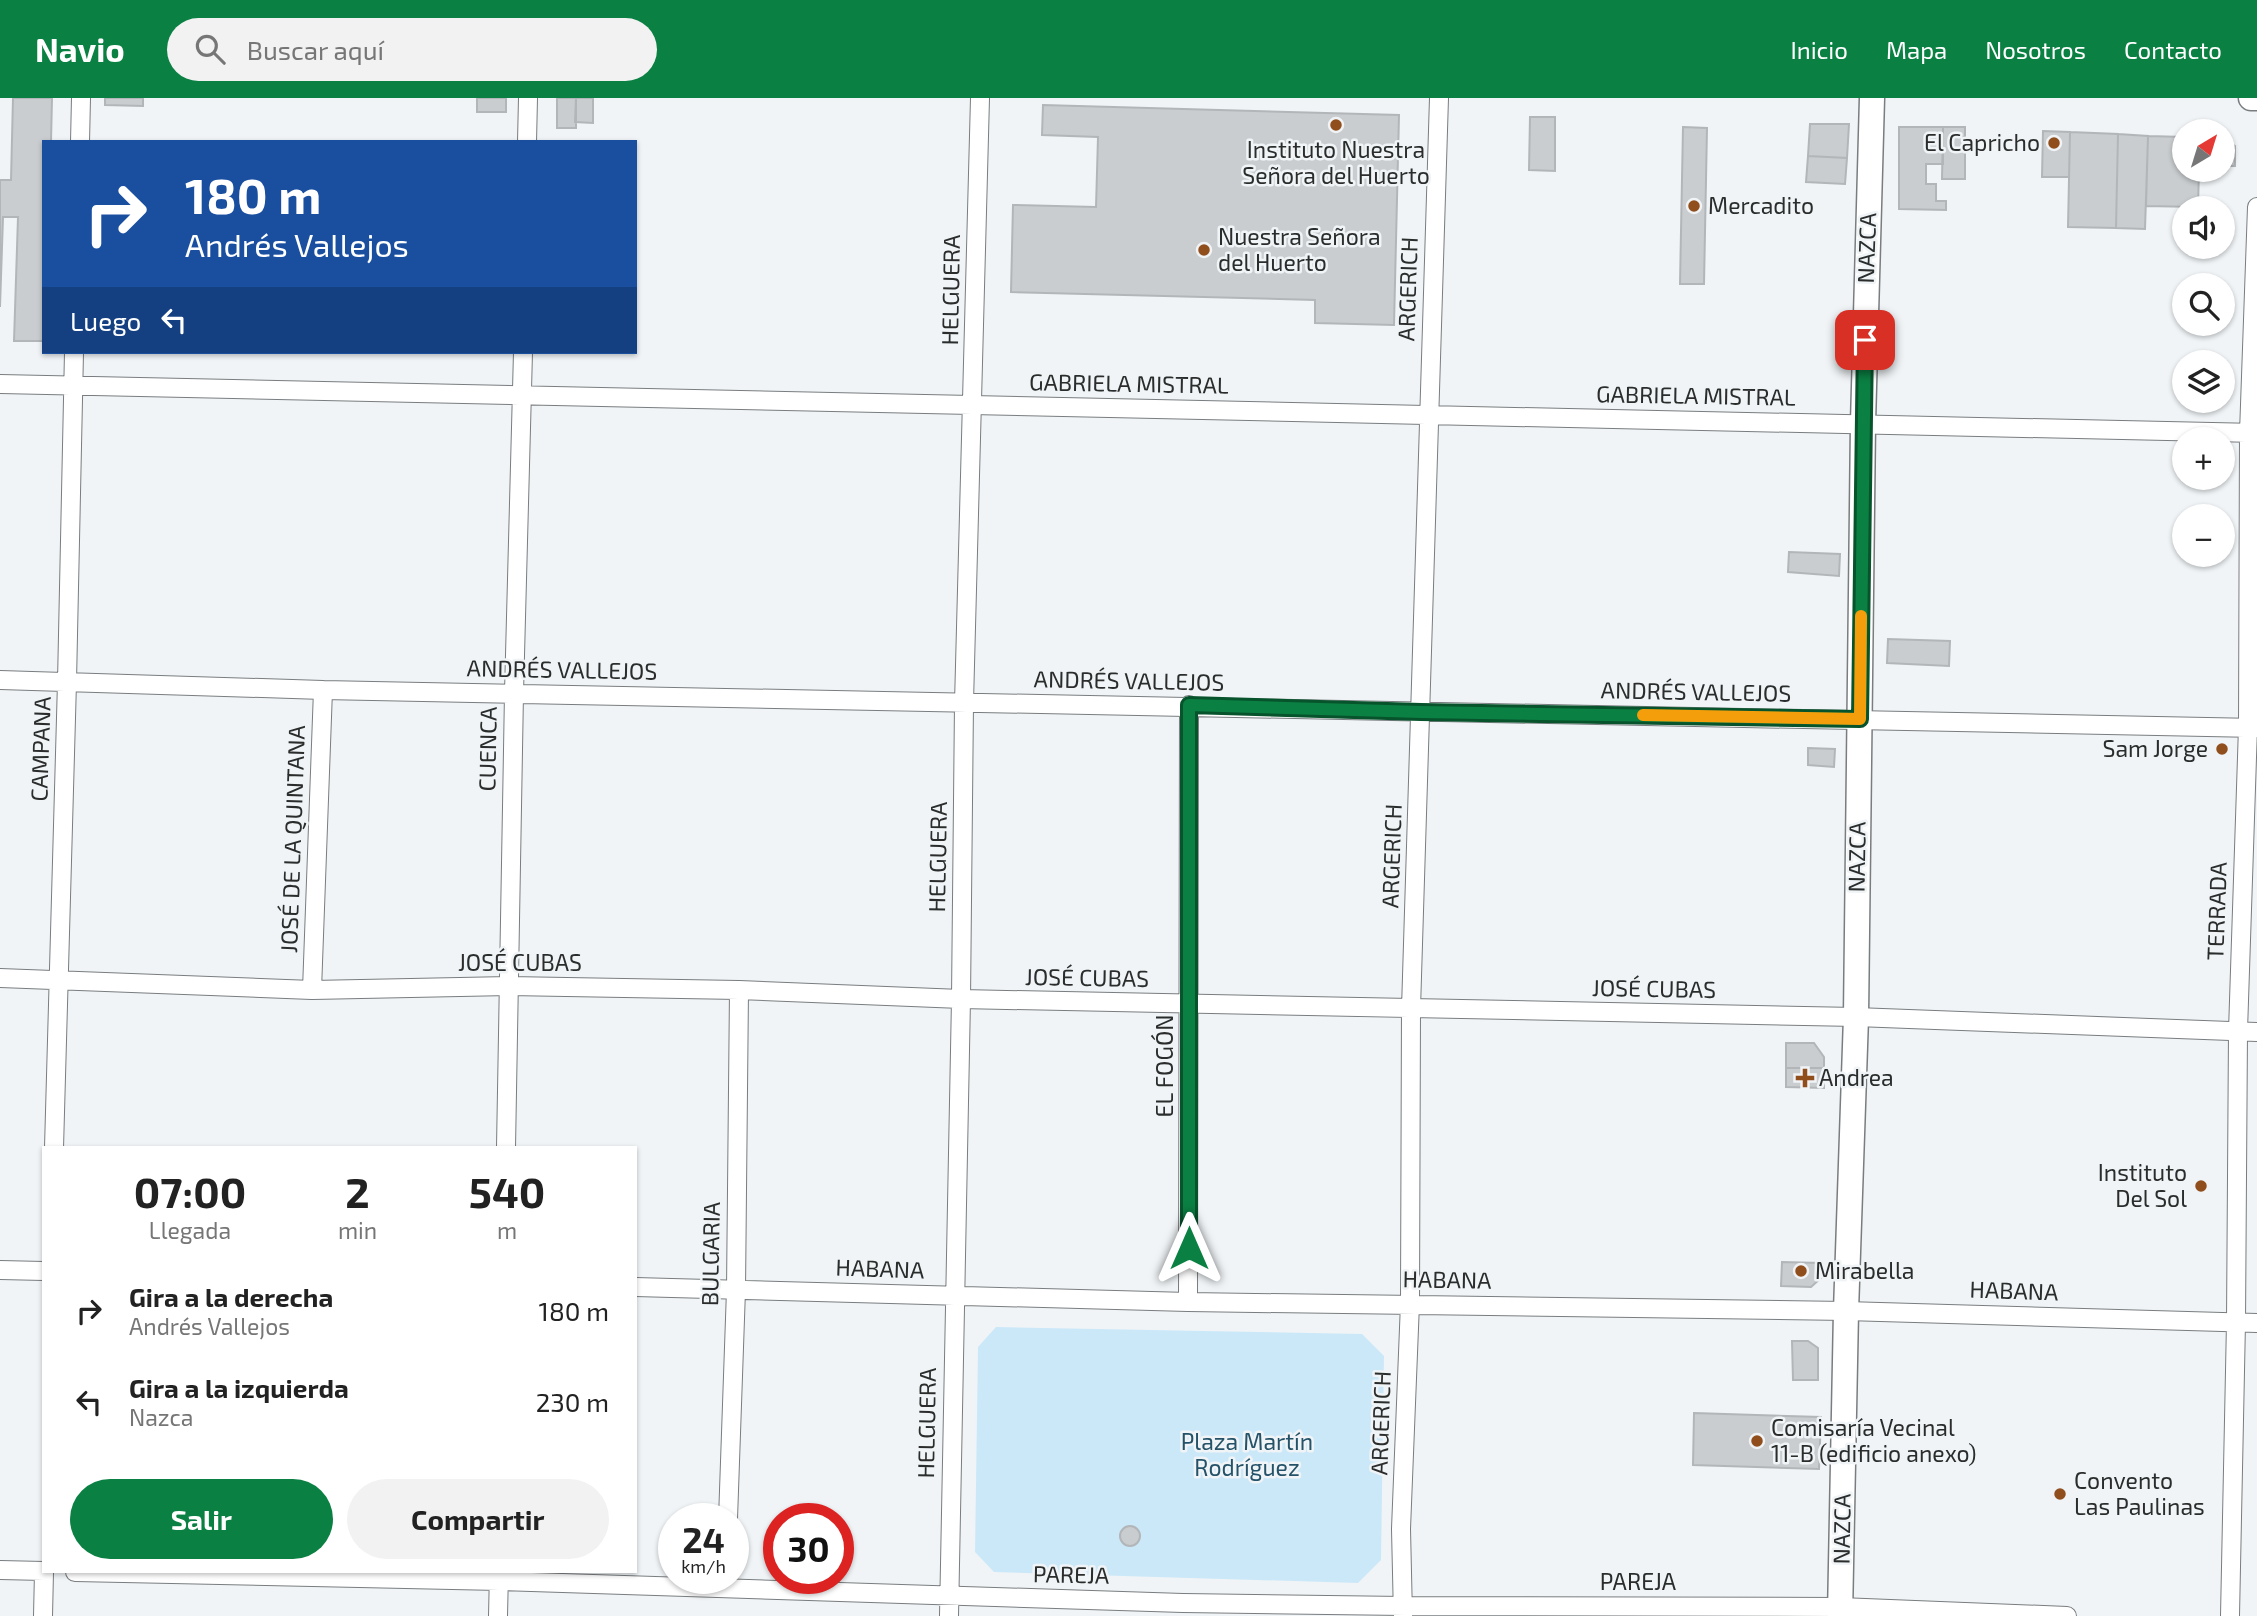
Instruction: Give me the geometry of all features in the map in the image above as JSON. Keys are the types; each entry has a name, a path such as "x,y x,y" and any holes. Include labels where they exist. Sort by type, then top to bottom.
{"street":[{"path":"79,140 81,98"},
{"path":"527,98 527,140"},
{"name":"HELGUERA","path":"949,1616 964,703 979,98"},
{"name":"ARGERICH","path":"1404,1611 1401,1530 1410,1303 1411,1009 1439,98"},
{"name":"NAZCA","path":"1840,1612 1856,1017 1863,424 1872,98"},
{"path":"2250,98 2257,98"},
{"name":"TERRADA","path":"2230,1616 2238,1031 2252,728 2257,207"},
{"name":"CAMPANA","path":"54,1146 74,354"},
{"name":"CUENCA","path":"506,1146 523,354"},
{"name":"GABRIELA MISTRAL","path":"0,384 2253,433"},
{"name":"ANDRÉS VALLEJOS","path":"0,680 323,690 2252,728"},
{"name":"JOSÉ DE LA QUINTANA","path":"312,990 323,690"},
{"name":"EL FOGÓN","path":"1188,1302 1189,705"},
{"name":"JOSÉ CUBAS","path":"0,978 312,990 509,986 739,990 961,999 1856,1017 2257,1032"},
{"name":"BULGARIA","path":"729,1503 736,1290 739,990"},
{"path":"0,1270 42,1271"},
{"name":"HABANA","path":"637,1287 1188,1302 1846,1311 2257,1323"},
{"path":"0,1570 42,1571"},
{"path":"43,1616 44,1573"},
{"name":"PAREJA","path":"181,1573 499,1576 658,1582"},
{"path":"498,1616 499,1576"},
{"name":"PAREJA","path":"749,1585 950,1597 1404,1611 1840,1612 2067,1616"}],"green space":[{"name":"Plaza Martín Rodríguez","path":"996,1327 1362,1334 1384,1356 1381,1560 1358,1583 994,1572 975,1552 978,1347"}],"building":[{"path":"13,98 52,98 51,140 42,140 42,341 14,341 18,217 3,217 0,307 0,180 11,180"},
{"path":"105,98 143,98 143,106 105,105"},
{"path":"477,98 506,98 506,112 477,112"},
{"path":"557,98 576,98 576,128 557,128"},
{"path":"576,98 593,98 593,123 575,122"},
{"name":"Nuestra Señora del Huerto","path":"1043,105 1399,115 1394,325 1315,323 1315,300 1011,292 1013,205 1096,207 1098,137 1042,135"},
{"path":"1530,117 1555,117 1555,171 1529,170"},
{"path":"1810,124 1849,124 1847,158 1808,156"},
{"name":"Mercadito","path":"1683,127 1707,128 1704,284 1680,284"},
{"path":"1899,127 1943,127 1943,164 1926,164 1926,184 1936,184 1936,201 1946,201 1946,210 1899,209"},
{"path":"1943,127 1965,127 1965,179 1942,179"},
{"path":"2043,131 2070,132 2069,177 2042,177"},
{"path":"2070,132 2118,134 2116,228 2068,227"},
{"path":"2118,134 2148,136 2145,229 2116,228"},
{"path":"2148,136 2172,137 2172,182 2199,182 2198,196 2172,196 2172,206 2146,206"},
{"path":"1808,156 1847,158 1845,184 1806,182"},
{"path":"1789,552 1840,554 1839,576 1788,572"},
{"path":"1888,639 1950,641 1949,666 1887,663"},
{"path":"1808,748 1835,749 1834,767 1808,765"},
{"path":"1786,1043 1814,1043 1824,1057 1824,1068 1786,1068"},
{"name":"Andrea","path":"1786,1068 1824,1068 1824,1088 1786,1087"},
{"name":"Mirabella","path":"1782,1262 1821,1263 1821,1278 1811,1287 1781,1286"},
{"path":"1792,1341 1808,1341 1818,1348 1818,1380 1793,1380"},
{"name":"Comisaría Vecinal 11-B (edificio anexo)","path":"1694,1413 1821,1417 1819,1469 1693,1465"},
{"path":"1126,1526 1134,1526 1140,1536 1134,1546 1126,1546 1120,1540 1120,1532"}],"slow traffic":[{"path":"1643,715 1860,719 1861,616"}],"place":[{"name":"Instituto Nuestra Señora del Huerto","path":"1336,125"},
{"name":"El Capricho","path":"2054,143"},
{"name":"Mercadito","path":"1694,206"},
{"name":"Nuestra Señora del Huerto","path":"1204,250"},
{"name":"Sam Jorge","path":"2222,749"},
{"name":"Andrea","path":"1805,1078"},
{"name":"Instituto Del Sol","path":"2201,1186"},
{"name":"Mirabella","path":"1801,1271"},
{"name":"Comisaría Vecinal 11-B (edificio anexo)","path":"1757,1441"},
{"name":"Convento Las Paulinas","path":"2060,1494"}],"route":[{"path":"1189,1248 1189,705 1421,712 1860,719 1865,340"}]}
